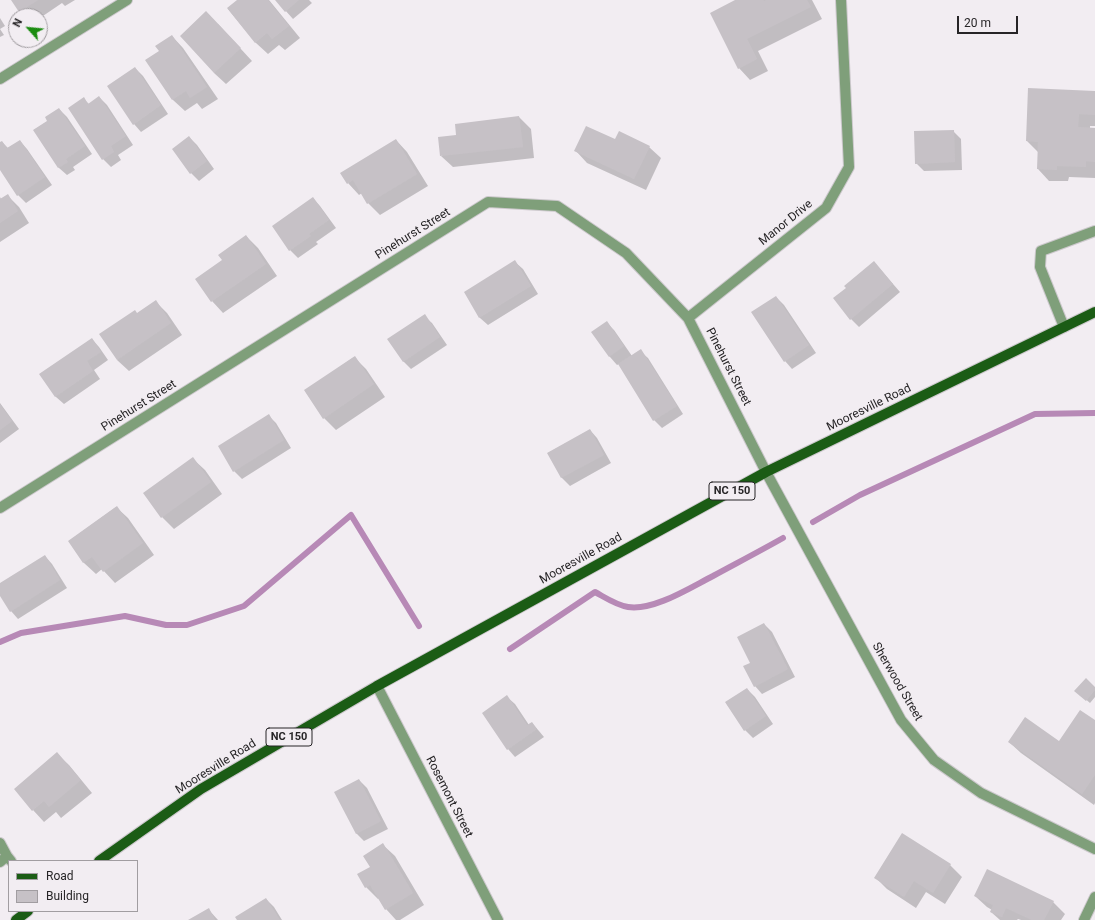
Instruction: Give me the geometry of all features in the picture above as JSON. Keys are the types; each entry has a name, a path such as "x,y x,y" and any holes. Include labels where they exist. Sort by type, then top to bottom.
{"main road":[{"name":"Mooresville Road","path":"99,860 201,789 377,686 766,472 1095,312"},
{"path":"16,920 27,912"}],"street":[{"path":"0,79 127,0"},
{"name":"Manor Drive","path":"688,318 826,208 849,167 841,0"},
{"name":"Pinehurst Street","path":"0,508 488,202 557,206 626,253 688,318 766,472"},
{"path":"1064,327 1040,267 1041,251 1095,231"},
{"name":"Sherwood Street","path":"766,472 901,720 934,760 981,793 1095,849"},
{"name":"Rosemont Street","path":"377,686 498,920"},
{"path":"0,843 6,860"},
{"path":"1084,920 1095,897"}],"building":[{"path":"11,0 38,0 25,8 16,8"},
{"path":"237,0 268,0 289,26 272,39 267,33 255,43 227,8"},
{"path":"275,0 299,0 285,12"},
{"path":"735,0 807,0 811,7 747,39 757,59 738,69 710,13"},
{"path":"206,11 241,48 214,73 180,36"},
{"path":"172,35 207,87 190,98 186,91 172,100 145,60 159,51 155,46"},
{"path":"135,67 161,105 133,125 107,86"},
{"path":"1028,88 1095,91 1095,115 1079,114 1078,127 1095,128 1095,162 1086,161 1086,167 1057,166 1057,170 1037,169 1038,142 1026,141"},
{"path":"99,96 126,136 111,146 114,152 102,160 68,108 84,97 88,104"},
{"path":"59,108 85,146 66,159 68,162 58,168 33,130 47,121 45,117"},
{"path":"519,116 523,147 440,156 438,137 456,135 455,124"},
{"path":"586,126 615,139 619,131 650,146 634,179 574,151"},
{"path":"954,130 955,162 915,164 914,131"},
{"path":"189,136 207,161 190,174 172,149"},
{"path":"396,139 417,174 367,204 353,180 347,184 340,173"},
{"path":"20,140 45,177 17,196 0,170 0,142 2,141 7,148"},
{"path":"8,194 18,211 0,223 0,199"},
{"path":"313,197 329,220 309,234 311,236 289,251 272,226"},
{"path":"246,235 266,264 211,302 195,279 222,260 218,255"},
{"path":"515,260 531,286 479,318 464,292"},
{"path":"874,261 893,284 850,320 833,298 846,288 844,286"},
{"path":"776,296 809,345 784,362 751,312"},
{"path":"156,300 171,323 117,360 99,334 135,310 137,313"},
{"path":"425,314 440,337 403,362 387,339"},
{"path":"607,321 624,346 609,357 591,332"},
{"path":"92,338 101,352 87,361 93,371 55,397 39,374"},
{"path":"641,349 677,406 653,421 618,364"},
{"path":"355,356 374,384 323,419 304,390"},
{"path":"0,404 12,421 0,430"},
{"path":"269,414 284,440 233,472 218,446"},
{"path":"590,429 604,455 561,478 547,453"},
{"path":"193,457 211,482 161,518 143,493"},
{"path":"117,506 143,543 103,572 92,557 83,563 68,541"},
{"path":"45,555 60,580 10,612 0,596 0,583"},
{"path":"764,623 788,669 754,687 743,666 750,663 737,637"},
{"path":"1086,678 1095,687 1095,690 1086,701 1074,691"},
{"path":"747,688 766,716 744,731 725,702"},
{"path":"507,695 527,725 532,722 537,729 507,750 482,713"},
{"path":"1080,710 1095,720 1095,775 1082,794 1008,742 1025,717 1059,741"},
{"path":"57,752 81,780 49,807 44,801 32,811 14,789"},
{"path":"359,779 381,821 356,834 334,792"},
{"path":"902,833 951,864 933,893 914,881 904,897 874,878"},
{"path":"383,843 413,893 385,910 370,885 365,888 357,874 370,867 363,856"},
{"path":"987,869 1054,901 1044,920 1032,920 1006,908 1002,917 990,912 993,905 974,896"},
{"path":"266,898 280,920 237,920 235,917"},
{"path":"209,908 215,920 188,920"}],"waterway":[{"path":"813,522 860,495 1035,414 1095,413"},
{"path":"0,642 21,633 125,616 166,625 187,625 244,606 351,515 419,626"},
{"path":"510,649 595,592 619,605 628,607 638,607 661,602 683,592 783,538"}]}
